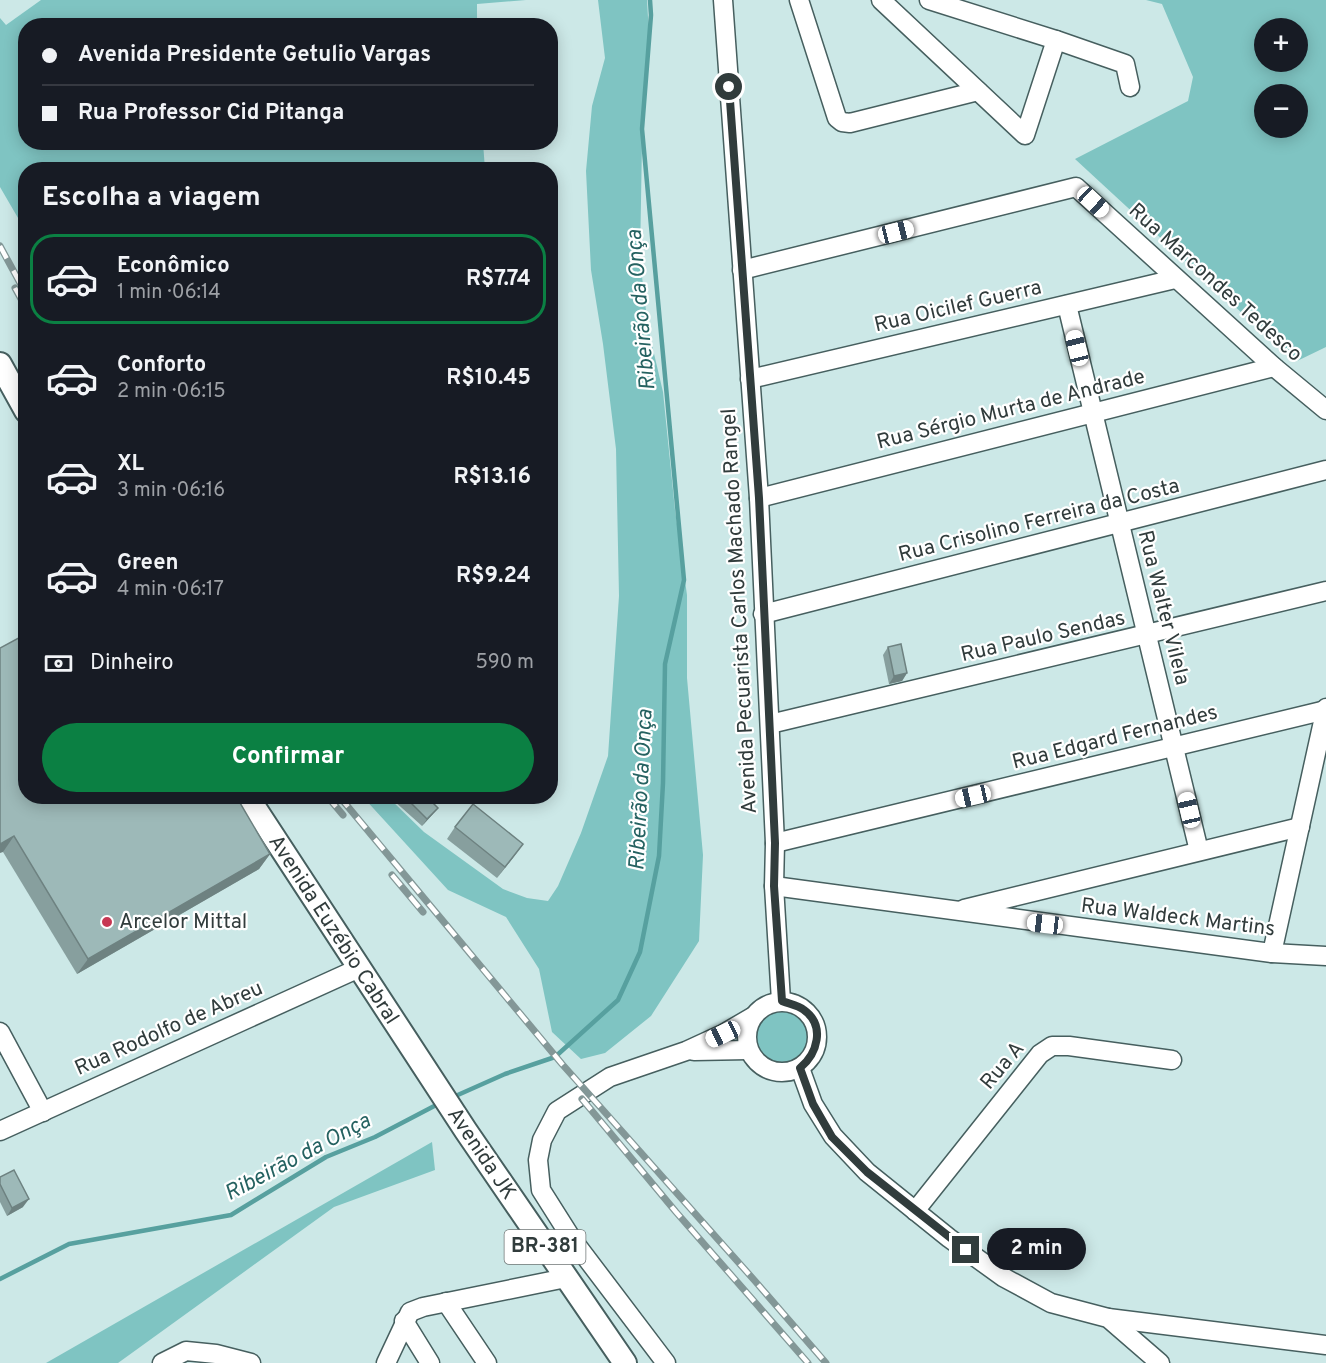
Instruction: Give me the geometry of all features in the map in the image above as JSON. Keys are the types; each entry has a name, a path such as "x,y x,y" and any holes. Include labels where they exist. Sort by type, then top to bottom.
{"main road":[{"path":"0,364 18,397"},
{"name":"Avenida Euzébio Cabral","path":"251,804 420,1062"},
{"name":"Avenida JK","path":"420,1062 625,1363"}],"street":[{"name":"Avenida Pecuarista Carlos Machado Rangel","path":"723,0 759,498 775,843 774,886 782,1001"},
{"path":"799,0 837,118 842,122 850,123 978,92"},
{"path":"881,0 1025,135 1056,40"},
{"path":"929,0 1125,64 1130,87"},
{"name":"Rua Marcondes Tedesco","path":"742,270 1076,187 1175,279 1326,410"},
{"name":"Rua Oicilef Guerra","path":"750,379 1175,279"},
{"name":"Rua Walter Vilela","path":"1067,305 1199,851"},
{"name":"Rua Sérgio Murta de Andrade","path":"759,498 1274,367"},
{"name":"Rua Crisolino Ferreira da Costa","path":"763,615 1326,470"},
{"name":"Rua Paulo Sendas","path":"770,724 1326,591"},
{"path":"1272,953 1326,710"},
{"name":"Rua Edgard Fernandes","path":"775,843 1326,710"},
{"path":"954,912 1300,827"},
{"name":"Rua Waldeck Martins","path":"774,886 1272,953 1326,956"},
{"name":"Rua Rodolfo de Abreu","path":"0,1131 357,969"},
{"path":"666,1363 572,1239 541,1190 538,1160 542,1140 557,1111 610,1077 686,1051 723,1034 770,1003 782,1001 803,1008 811,1017 816,1028 817,1039 815,1051 809,1061 790,1072 770,1071 753,1059 746,1039 752,1017"},
{"path":"0,1032 43,1112"},
{"name":"Rua A","path":"915,1211 1040,1054 1052,1046 1069,1046 1172,1060"},
{"path":"686,1051 748,1050"},
{"path":"800,1068 813,1104 832,1137 867,1172 1003,1277 1051,1303 1108,1318 1326,1345"},
{"path":"386,1363 410,1312 446,1302 566,1278"},
{"path":"446,1302 487,1363"},
{"path":"1108,1318 1160,1363"},
{"path":"404,1321 430,1363"},
{"path":"162,1363 186,1351 216,1354 250,1362"}],"shaded area":[{"path":"41,0 526,0 477,4 477,18 18,18 18,150 484,150 484,162 18,162 18,218 0,187 0,18 6,25"},
{"path":"598,0 647,0 649,35 642,143 640,259 648,328 663,392 675,510 687,595 687,678 703,855 699,941 651,1016 605,1053 581,1059 552,1032 539,969 506,917 448,890 369,804 395,804 424,832 503,889 527,898 548,901 558,886 581,833 608,756 619,596 616,449 591,270 586,171 592,106 605,58"},
{"path":"1146,0 1326,0 1326,347 1295,362 1075,159 1188,101 1193,77 1162,4"},
{"path":"776,1008 788,1008 803,1016 811,1031 811,1043 803,1058 788,1066 776,1066 761,1058 753,1043 753,1031 761,1016"},
{"path":"432,1142 435,1170 334,1207 118,1363 46,1363"}],"building":[{"name":"Arcelor Mittal","path":"18,638 18,804 241,804 270,854 88,959 14,836 0,844 0,648"},
{"path":"901,644 907,673 894,676 888,647"},
{"path":"412,804 434,804 438,808 427,819"},
{"path":"473,804 523,844 505,867 455,827"},
{"path":"14,1170 29,1199 12,1208 0,1184 0,1177"}],"waterway":[{"name":"Ribeirão da Onça","path":"451,1098 505,1074 555,1057 618,1000 640,952 659,856 665,664 684,580 642,129 651,15 650,0"},
{"name":"Ribeirão da Onça","path":"0,1279 69,1244 231,1215 326,1157 375,1137 440,1103"}],"railway":[{"path":"0,246 18,279"},
{"path":"15,288 18,293"},
{"path":"334,804 343,815"},
{"path":"346,804 562,1064 826,1363"},
{"path":"392,875 423,912"},
{"path":"582,1099 676,1212 808,1363"}],"place":[{"name":"Arcelor Mittal","path":"107,922"}],"route":[{"path":"729,87 759,498 775,843 774,886 782,1001 803,1008 811,1017 816,1028 815,1051 809,1061 800,1068 813,1104 832,1137 867,1172 966,1250"}]}
